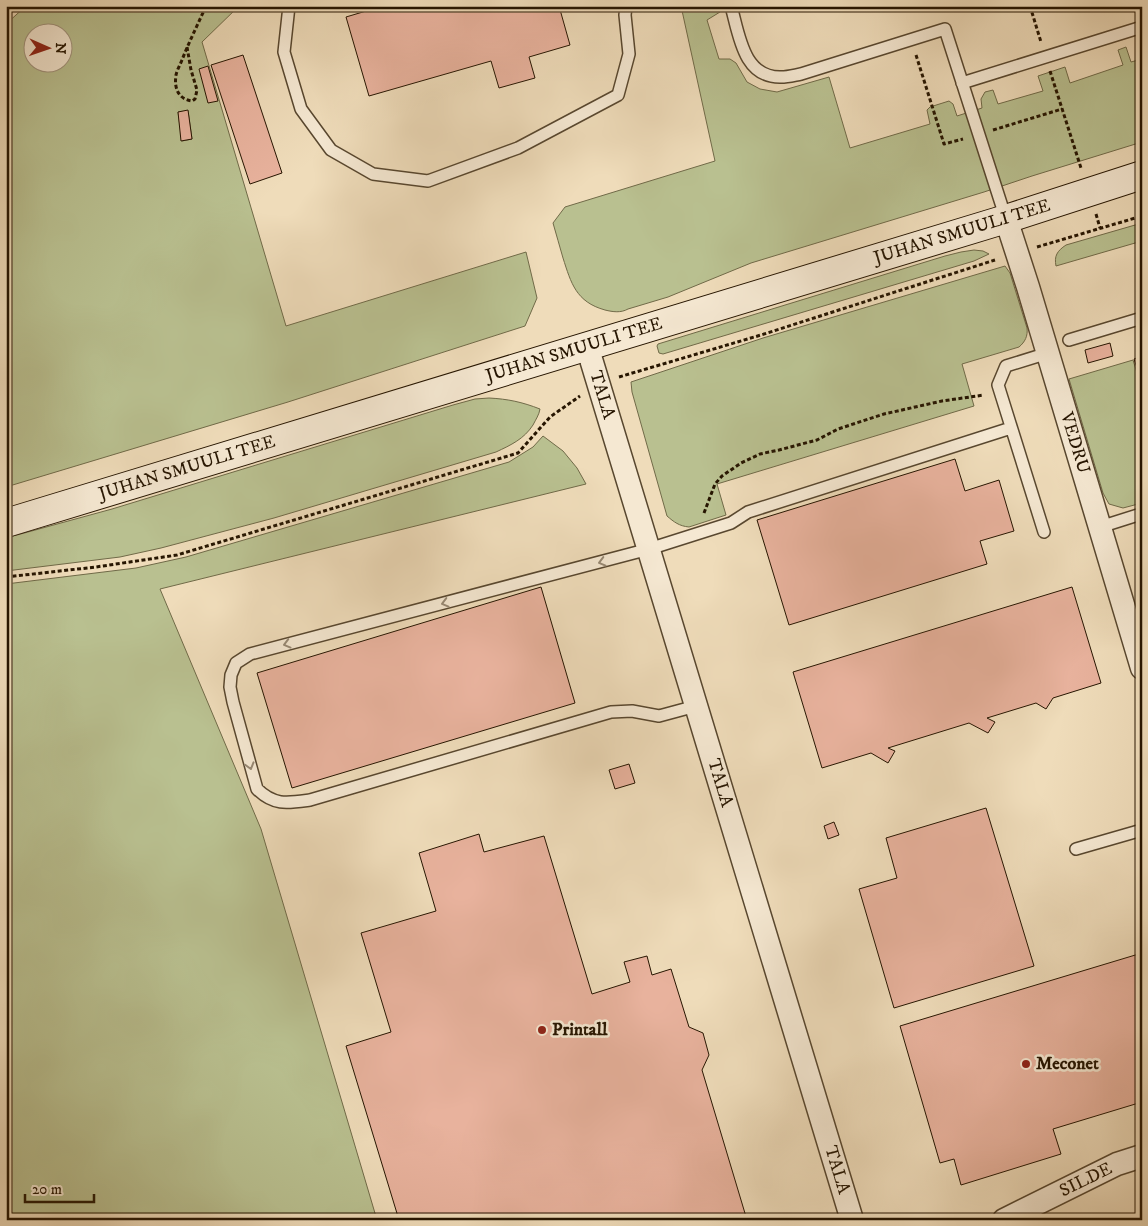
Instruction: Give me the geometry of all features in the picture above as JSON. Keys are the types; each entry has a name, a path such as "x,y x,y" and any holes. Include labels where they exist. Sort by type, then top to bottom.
{"main road":[{"name":"JUHAN SMUULI TEE","path":"6,523 1006,219 1142,175"}],"street":[{"name":"VEDRU","path":"1006,219 1141,664"},
{"name":"TALA","path":"588,346 852,1220"},
{"name":"SILDE","path":"1004,1220 1118,1164 1142,1156"}],"lane":[{"path":"288,6 284,52 301,109 331,150 373,174 428,181 518,148 618,95 630,54 626,6"},
{"path":"731,6 745,55 754,68 766,76 782,78 801,74 945,29 1006,219"},
{"path":"962,83 1142,27"},
{"path":"1069,340 1142,318"},
{"path":"1044,532 998,385 1006,366 1048,353"},
{"path":"696,706 659,716 632,711 611,712 310,800 292,803 276,801 265,797 257,789 233,702 230,675 236,663 250,654 649,550 731,523 748,512 1011,428"},
{"path":"1100,527 1140,514 1142,515"},
{"path":"1076,849 1142,830"}],"path":[{"path":"187,47 196,90 195,99 192,101 180,96 176,89 176,74 187,47 206,6"},
{"path":"1030,6 1100,228"},
{"path":"6,577 96,567 177,555 518,453 550,417 599,384 1142,216"},
{"path":"696,535 715,484 722,476 741,463 760,454 817,440 838,429 884,414 942,401 1001,392"}],"green space":[{"path":"26,6 239,6 202,42 286,326 526,252 537,298 525,326 288,402 6,487 6,24","holes":["188,111 192,139 182,141 178,112"]},
{"path":"681,6 720,6 720,12 707,20 719,59 730,59 736,63 747,82 760,89 777,92 829,77 850,148 930,124 927,110 930,107 949,101 953,104 957,116 982,108 981,99 985,92 993,90 998,104 1043,91 1038,76 1065,67 1070,83 1123,65 1118,50 1126,47 1131,62 1142,59 1142,142 751,263 668,297 623,311 605,310 587,302 576,290 566,267 553,223 565,207 715,161"},
{"path":"1142,223 1142,241 1056,266 1055,259 1057,254 1066,245"},
{"path":"974,250 989,254 974,261 663,354 659,353 658,344 945,256"},
{"path":"1005,266 1010,273 1027,328 1026,336 1019,347 962,364 974,406 717,484 726,515 689,527 682,526 667,516 632,392 631,382 763,338"},
{"path":"1133,360 1142,389 1142,503 1123,508 1109,504 1103,493 1069,379"},
{"path":"489,398 515,401 540,409 533,425 526,434 496,452 274,518 161,548 120,557 6,571 6,538 112,509 453,405 475,399"},
{"path":"543,436 563,451 577,468 586,484 160,589 261,829 377,1220 6,1220 6,584 136,568 186,557 509,462 533,447"}],"building":[{"path":"383,6 559,6 570,45 529,57 535,78 499,88 491,61 369,96 346,17"},
{"path":"243,55 282,173 250,184 211,65"},
{"path":"208,66 218,101 208,103 199,69"},
{"path":"188,110 192,139 181,141 178,112"},
{"path":"1110,343 1113,356 1088,363 1085,350"},
{"path":"1142,356 1142,384 1134,359"},
{"path":"955,459 965,491 999,480 1014,531 980,541 987,564 789,625 757,520"},
{"path":"541,587 575,703 292,788 257,673"},
{"path":"1072,587 1101,683 1053,698 1046,709 1036,703 987,718 995,722 988,733 969,723 888,748 895,751 888,763 871,753 822,768 793,672"},
{"path":"629,764 635,783 615,789 609,770"},
{"path":"986,808 1034,966 894,1008 859,889 897,878 886,838"},
{"path":"834,822 839,835 828,839 824,826"},
{"name":"Printall","path":"479,834 484,852 544,836 592,994 630,982 624,962 647,956 652,975 671,969 689,1027 703,1033 709,1055 702,1070 747,1220 399,1220 346,1046 391,1032 361,933 436,911 419,853"},
{"name":"Meconet","path":"1142,953 1142,1102 1053,1129 1061,1154 961,1185 954,1159 940,1163 900,1026"}],"place":[{"name":"Printall","path":"542,1030"},
{"name":"Meconet","path":"1026,1064"}]}
